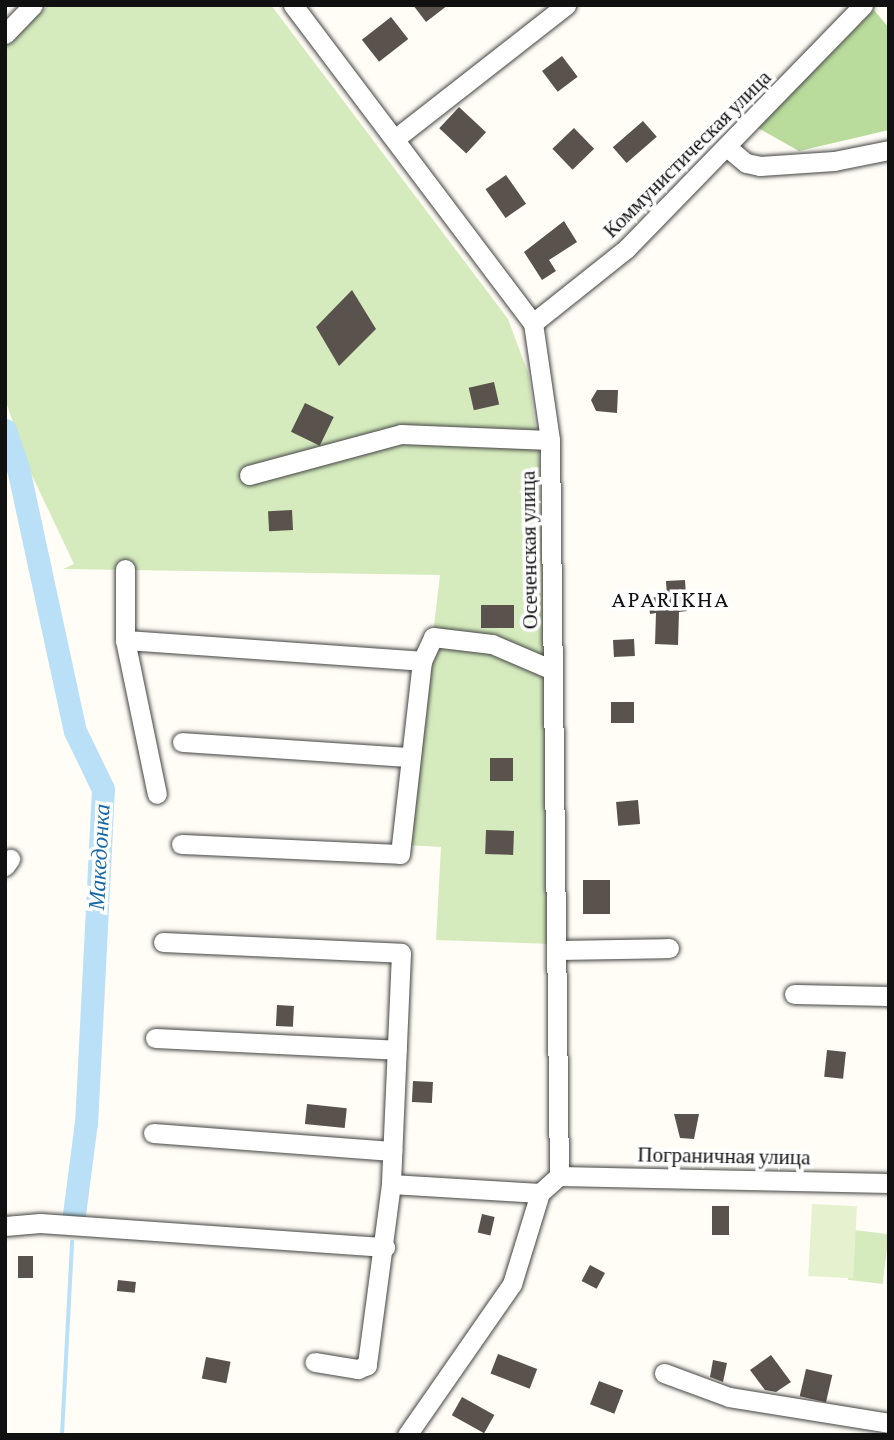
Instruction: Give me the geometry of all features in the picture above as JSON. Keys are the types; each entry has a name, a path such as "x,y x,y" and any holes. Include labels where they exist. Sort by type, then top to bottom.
{"street":[{"path":"5,34 33,5"},
{"name":"Осеченская улица","path":"293,5 533,323 550,440 559,1176"},
{"path":"396,138 566,5"},
{"name":"Коммунистическая улица","path":"533,323 626,249 728,148 863,5"},
{"path":"728,148 746,163 760,166 834,161 889,150"},
{"path":"248,475 401,434 550,440"},
{"path":"125,569 125,640 157,794"},
{"path":"181,845 400,854 422,661 433,637 492,644 553,670"},
{"path":"125,640 422,661"},
{"path":"182,741 411,758"},
{"path":"163,943 401,953 391,1184 385,1247 367,1365 358,1369 315,1363"},
{"path":"558,950 669,947"},
{"path":"794,994 889,996"},
{"path":"155,1038 397,1050"},
{"path":"153,1133 392,1151"},
{"path":"407,1435 512,1284 540,1193 559,1176"},
{"name":"Пограничная улица","path":"559,1176 889,1183"},
{"path":"391,1184 540,1193"},
{"path":"5,1226 40,1223 385,1247"},
{"path":"664,1373 729,1397 889,1423"}],"green space":[{"path":"49,5 271,5 508,319 528,373 539,453 552,944 436,940 441,847 408,845 440,575 63,569 74,564 29,469 5,399 5,43"},
{"path":"874,10 889,28 889,130 799,151 758,128"},
{"path":"812,1204 857,1206 853,1278 808,1276"},
{"path":"854,1230 889,1234 883,1284 848,1280"}],"building":[{"path":"413,5 448,5 426,22"},
{"path":"391,17 408,39 379,62 362,40"},
{"path":"562,56 578,77 558,92 542,71"},
{"path":"459,107 486,132 466,153 439,128"},
{"path":"643,121 657,137 627,163 613,147"},
{"path":"574,128 594,149 573,170 552,149"},
{"path":"506,175 526,204 506,218 486,189"},
{"path":"564,221 577,242 549,260 556,271 542,280 524,252"},
{"path":"352,290 376,329 339,366 316,327"},
{"path":"494,382 499,404 474,410 469,388"},
{"path":"597,390 618,390 617,413 596,411 591,400"},
{"path":"305,403 334,417 320,446 291,432"},
{"path":"292,510 293,530 269,531 268,511"},
{"path":"685,580 687,611 679,612 678,645 655,644 656,613 650,614 648,598 667,596 666,581"},
{"path":"481,605 514,605 514,628 481,628"},
{"path":"634,639 635,656 614,657 613,640"},
{"path":"611,702 634,702 634,723 611,723"},
{"path":"490,758 513,758 513,781 490,781"},
{"path":"638,800 640,824 618,826 616,802"},
{"path":"486,830 514,831 513,855 485,854"},
{"path":"583,880 610,880 610,914 583,914"},
{"path":"277,1005 294,1006 293,1027 276,1026"},
{"path":"827,1050 846,1052 843,1079 824,1077"},
{"path":"413,1081 433,1082 432,1103 412,1102"},
{"path":"307,1104 347,1108 345,1128 305,1124"},
{"path":"674,1114 699,1114 694,1139 680,1138"},
{"path":"712,1206 729,1206 729,1235 712,1235"},
{"path":"482,1214 495,1217 490,1235 478,1233"},
{"path":"18,1256 33,1256 33,1278 18,1278"},
{"path":"590,1265 605,1273 597,1289 582,1281"},
{"path":"118,1280 136,1282 135,1293 117,1291"},
{"path":"498,1354 537,1369 530,1389 490,1374"},
{"path":"771,1355 791,1382 776,1392 765,1390 750,1370"},
{"path":"206,1357 231,1362 226,1383 202,1379"},
{"path":"713,1360 727,1363 723,1382 710,1377"},
{"path":"806,1369 832,1375 826,1402 800,1396"},
{"path":"599,1381 623,1390 614,1414 590,1404"},
{"path":"462,1397 494,1415 484,1433 452,1415"}],"waterway":[{"name":"Македонка","path":"5,430 18,468 75,731 103,789 86,1122 74,1214"},
{"name":"Македонка","path":"62,1435 72,1242"}],"district":[{"name":"APARIKHA","path":"671,599"}]}
